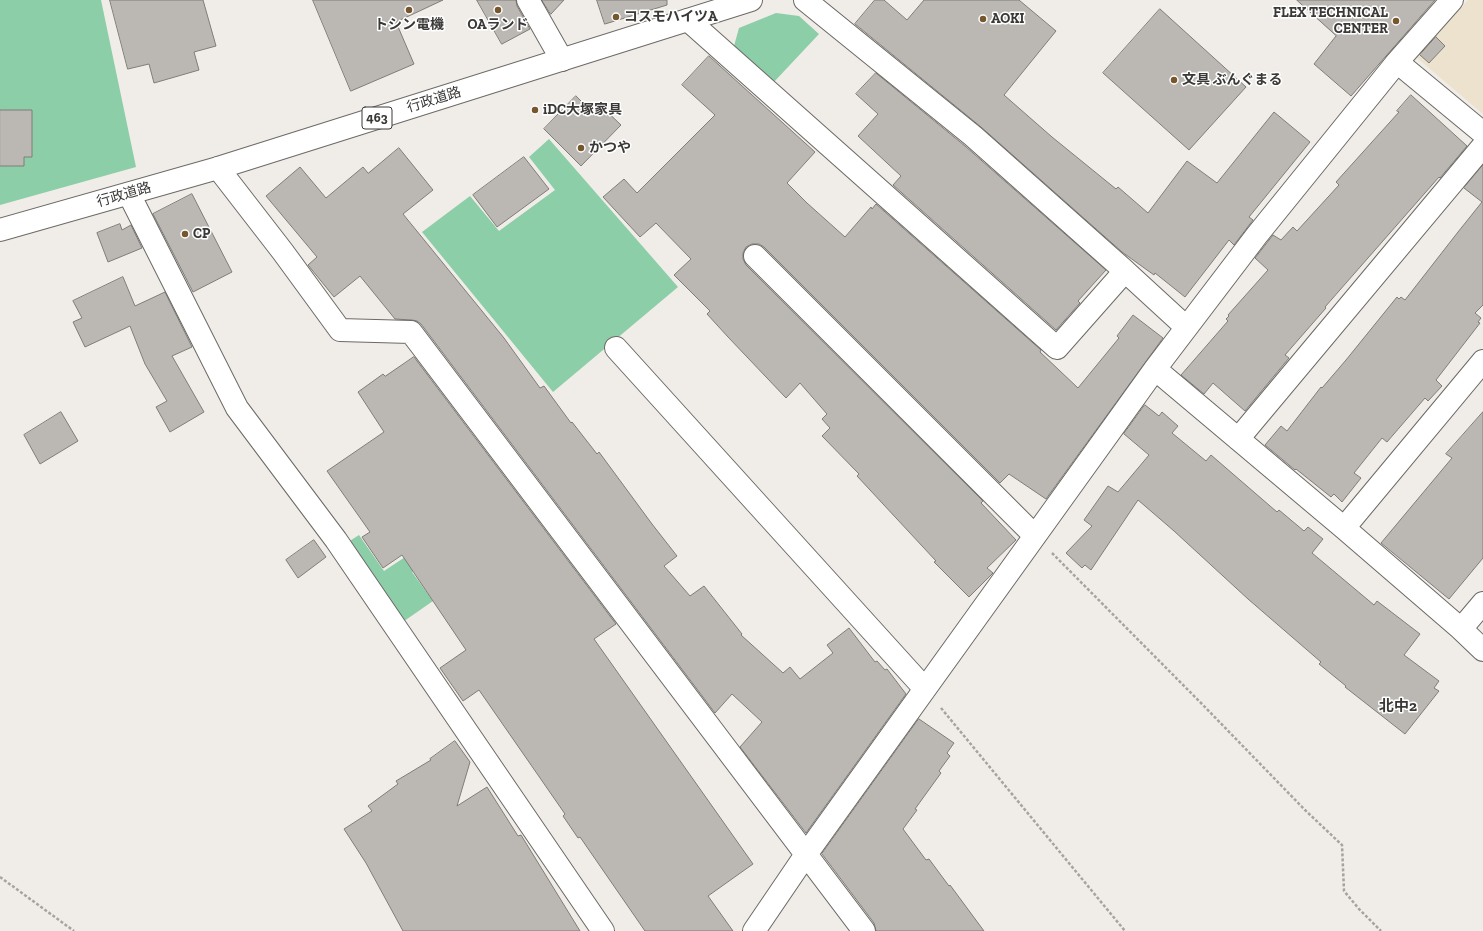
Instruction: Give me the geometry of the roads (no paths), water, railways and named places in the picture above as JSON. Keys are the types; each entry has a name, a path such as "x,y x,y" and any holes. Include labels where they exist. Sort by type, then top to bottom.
{"main road":[{"path":"528,0 562,60"},
{"name":"行政道路","path":"0,230 218,168 751,0"},
{"path":"806,0 973,136 1125,271 1186,328"},
{"path":"754,931 807,854 1155,369 1257,235 1397,62 1452,0"},
{"path":"688,20 1057,348 1125,271"},
{"path":"1397,62 1483,133"},
{"path":"1238,439 1483,146"},
{"path":"218,168 283,252 340,330 411,332 864,931"},
{"path":"129,194 237,408 336,540 603,931"},
{"path":"754,256 1035,536"},
{"path":"616,348 926,689"},
{"path":"1344,528 1483,360"},
{"path":"1155,369 1344,528 1461,629 1483,650"},
{"path":"1461,629 1483,603"}],"place":[{"name":"トシン電機","path":"409,10"},
{"name":"OAランド","path":"498,10"},
{"name":"コスモハイツA","path":"616,17"},
{"name":"AOKI","path":"983,19"},
{"name":"FLEX TECHNICAL CENTER","path":"1396,21"},
{"name":"文具 ぶんぐまる","path":"1174,80"},
{"name":"iDC大塚家具","path":"535,110"},
{"name":"かつや","path":"581,148"},
{"name":"CP","path":"185,234"}],"district":[{"name":"北中2","path":"1398,707"}]}
